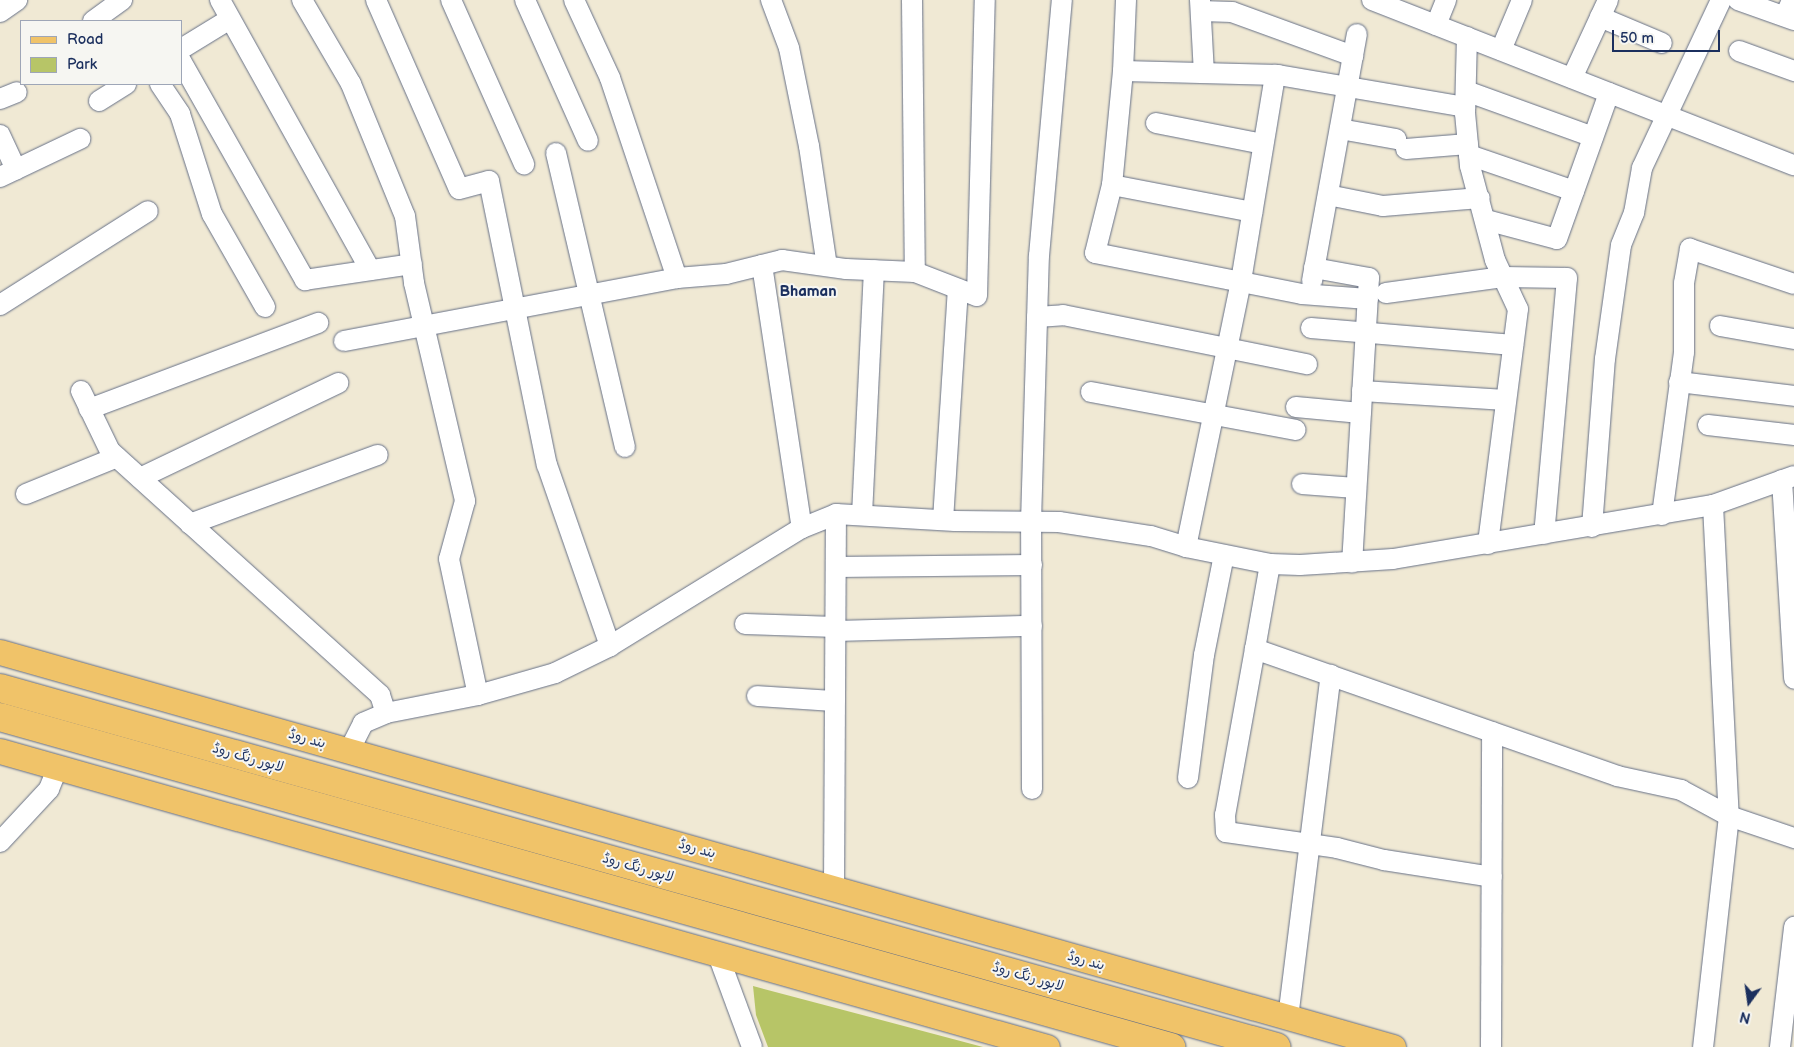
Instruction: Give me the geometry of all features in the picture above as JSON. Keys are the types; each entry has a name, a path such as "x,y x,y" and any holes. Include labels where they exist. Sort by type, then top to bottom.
{"highway":[{"name":"لاہور رنگ روڈ","path":"0,688 1276,1047"},
{"name":"لاہور رنگ روڈ","path":"0,717 1171,1047"}],"main road":[{"name":"بند روڈ","path":"0,652 1393,1047"},
{"path":"0,751 1047,1047"}],"street":[{"path":"0,12 17,0"},
{"path":"95,20 122,0"},
{"path":"220,0 370,270"},
{"path":"302,0 351,84 405,216 424,327 465,500 449,559 478,695"},
{"path":"376,0 459,189 489,181 547,465 610,646"},
{"path":"451,0 524,164"},
{"path":"525,0 588,141"},
{"path":"574,0 610,78 678,278"},
{"path":"771,0 789,48 809,146 827,266"},
{"path":"912,0 915,272"},
{"path":"344,340 424,327 678,278 726,274 782,260 827,266 915,272 977,296 985,0"},
{"path":"1032,789 1032,522 1036,317 1039,256 1062,0"},
{"path":"1126,0 1123,71 1112,185 1095,253 1310,295 1377,296 1503,277 1567,278 1544,534"},
{"path":"1372,0 1794,165"},
{"path":"1436,25 1446,0"},
{"path":"1501,50 1522,0"},
{"path":"1592,527 1605,359 1621,245 1634,213 1642,168 1720,0"},
{"path":"1738,0 1790,12"},
{"path":"1204,73 1201,5 1232,12 1353,56"},
{"path":"1572,78 1604,9 1662,43"},
{"path":"182,48 230,19"},
{"path":"1310,295 1357,34"},
{"path":"1467,37 1465,99 1469,150 1480,198 1503,277 1518,309 1488,544"},
{"path":"1739,51 1794,71"},
{"path":"182,63 305,280 412,264"},
{"path":"1123,71 1274,75 1347,88 1465,99 1593,137"},
{"path":"1186,547 1215,415 1241,281 1274,75"},
{"path":"99,101 124,85"},
{"path":"161,85 180,114 212,214 265,307"},
{"path":"1486,220 1557,239 1609,92"},
{"path":"1156,124 1263,144"},
{"path":"1340,129 1401,144 1469,150 1574,191"},
{"path":"0,134 8,173 80,139"},
{"path":"556,153 592,295 626,447"},
{"path":"1112,185 1252,212"},
{"path":"1328,195 1383,206 1480,198"},
{"path":"0,305 148,212"},
{"path":"1662,515 1684,352 1684,283 1690,249 1794,284"},
{"path":"762,265 802,528"},
{"path":"1314,268 1369,278 1377,296 1366,333 1352,562"},
{"path":"862,515 874,270"},
{"path":"943,520 958,289"},
{"path":"1036,317 1063,315 1130,331 1228,346 1307,364"},
{"path":"90,409 318,323"},
{"path":"1720,326 1794,339"},
{"path":"1311,328 1513,345"},
{"path":"1680,382 1794,396"},
{"path":"140,478 338,383"},
{"path":"80,391 110,451 380,695 386,713"},
{"path":"1362,391 1506,400"},
{"path":"1091,392 1296,430"},
{"path":"1296,407 1360,413"},
{"path":"1708,424 1794,435"},
{"path":"190,524 378,455"},
{"path":"26,494 117,457"},
{"path":"348,750 363,723 386,713 478,695 555,673 610,646 802,528 836,514 943,520 1059,522 1151,536 1186,547 1270,564 1352,562 1394,559 1662,515 1713,505 1788,478 1794,679"},
{"path":"1302,484 1356,488"},
{"path":"1703,1047 1729,816 1713,505"},
{"path":"834,888 836,514"},
{"path":"1188,778 1204,655 1224,555"},
{"path":"1270,564 1225,815 1226,832 1492,877"},
{"path":"836,567 1032,565"},
{"path":"745,624 836,629 1032,626"},
{"path":"1255,649 1617,776 1682,790 1729,816 1794,838"},
{"path":"1288,1018 1331,675"},
{"path":"757,696 835,701"},
{"path":"1491,1047 1492,732"},
{"path":"0,842 49,789 58,767"},
{"path":"1780,1047 1794,927"},
{"path":"718,955 752,1047"}],"green space":[{"path":"753,986 983,1047 768,1047 756,1015"}],"district":[{"name":"Bhaman","path":"808,292"}]}
